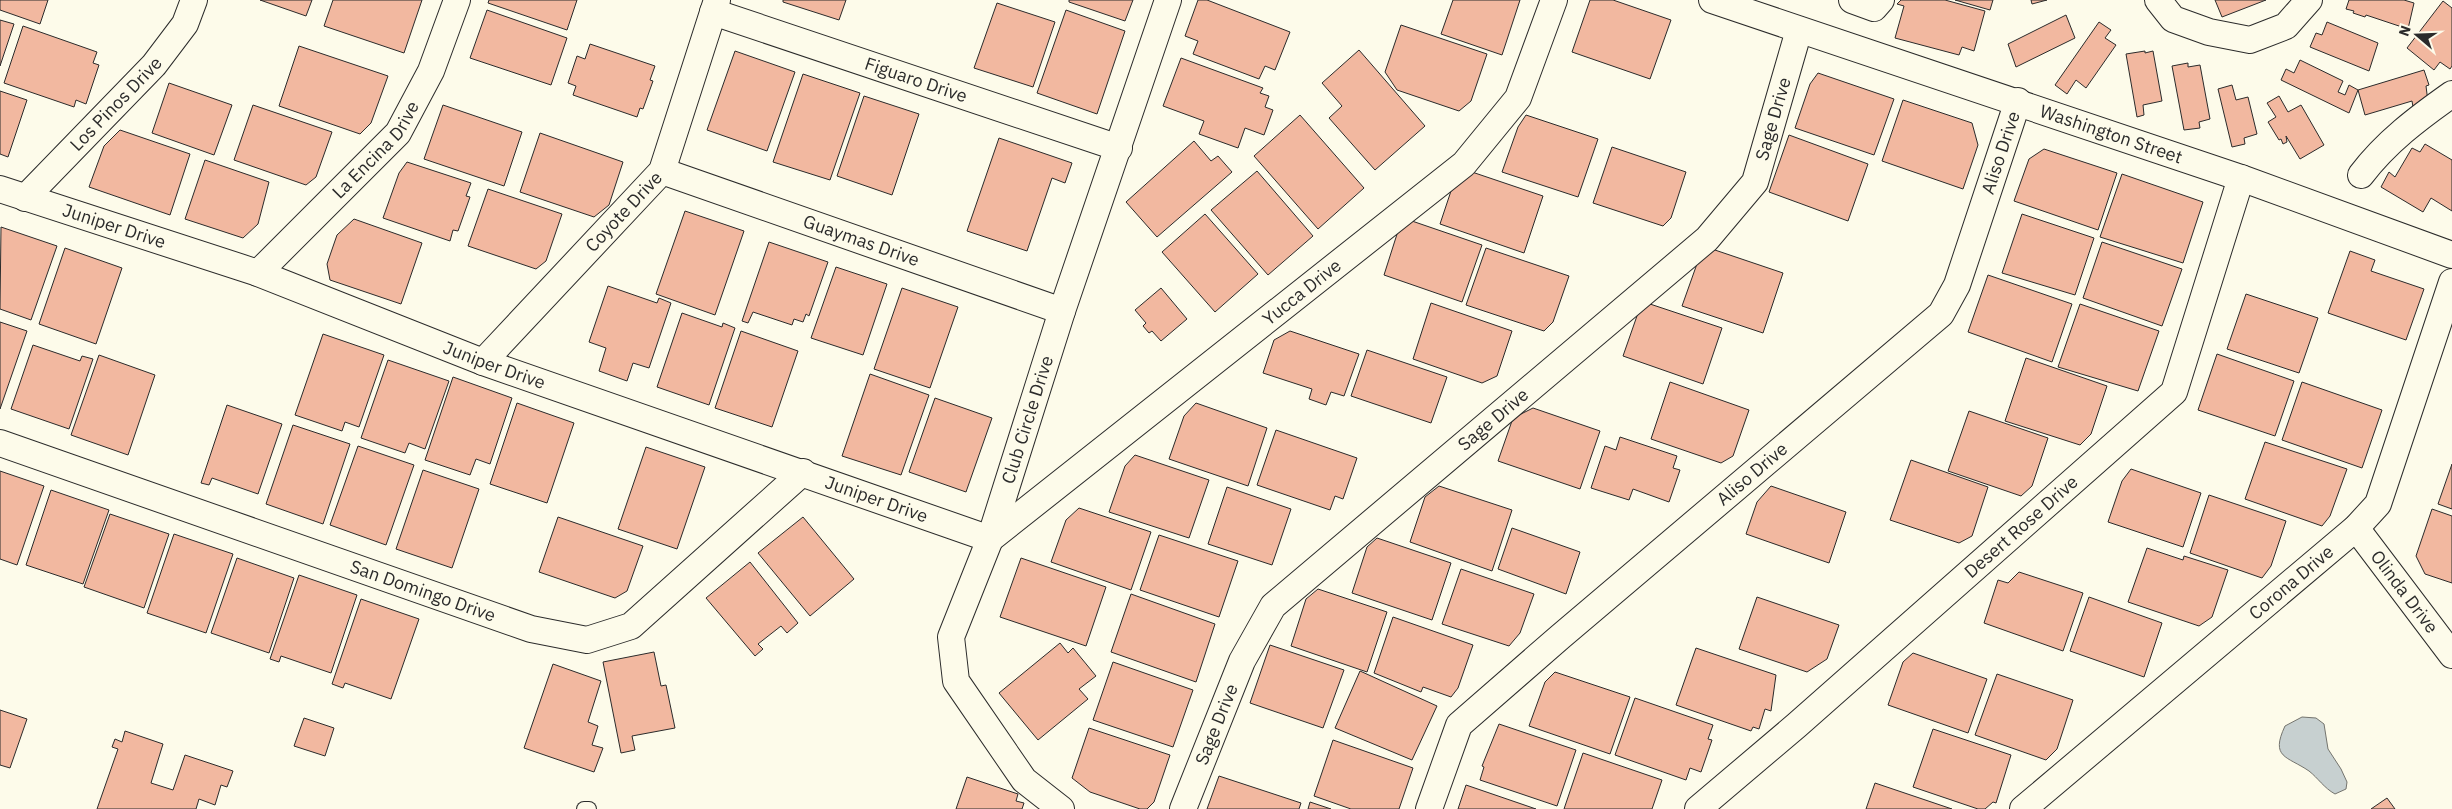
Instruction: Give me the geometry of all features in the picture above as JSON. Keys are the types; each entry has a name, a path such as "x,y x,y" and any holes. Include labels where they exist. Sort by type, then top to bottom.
{"street":[{"name":"Los Pinos Drive","path":"25,198 154,65 185,24 194,0"},
{"name":"La Encina Drive","path":"258,273 398,133 431,71 457,0"},
{"name":"Club Circle Drive","path":"1061,809 1024,780 956,681 951,637 990,539 1062,312 1168,0"},
{"name":"Yucca Drive","path":"990,539 1464,164 1518,98 1554,0"},
{"name":"Washington Street","path":"1712,0 2018,101 2241,178 2452,255"},
{"path":"1852,0 1874,8 1881,0"},
{"path":"2158,0 2173,19 2209,32 2250,40 2286,26 2309,0"},
{"name":"Figuaro Drive","path":"715,6 1119,148"},
{"name":"Coyote Drive","path":"483,362 662,171 715,6"},
{"name":"Sage Drive","path":"1183,809 1242,661 1273,606 1706,239 1755,182 1799,30"},
{"path":"2362,175 2378,152 2416,119 2452,94"},
{"name":"Aliso Drive","path":"1429,809 1459,726 1560,637 1941,314 1957,285 2018,101"},
{"name":"Guaymas Drive","path":"662,171 1062,312"},
{"name":"Desert Rose Drive","path":"1698,809 1797,725 2174,392 2241,178"},
{"name":"Juniper Drive","path":"0,189 258,273 483,362 803,472 990,539"},
{"name":"Corona Drive","path":"2022,809 2356,528 2378,504 2452,282"},
{"name":"San Domingo Drive","path":"0,443 531,629 587,640 631,626 803,472"},
{"name":"Olinda Drive","path":"2356,528 2452,656"}],"lane":[{"path":"584,809 589,809"}],"shaded area":[{"path":"2302,717 2316,718 2324,724 2328,749 2347,782 2346,789 2335,794 2309,771 2283,755 2279,744 2285,726"}],"building":[{"path":"0,0 48,0 40,24 0,10"},
{"path":"260,0 312,0 306,16"},
{"path":"333,0 422,0 404,53 324,26"},
{"path":"489,0 577,0 567,30 488,3"},
{"path":"783,0 846,0 839,20 783,2"},
{"path":"1069,0 1133,0 1125,21 1069,2"},
{"path":"1198,0 1207,0 1290,32 1275,70 1265,66 1259,79 1193,54 1198,41 1185,36"},
{"path":"1453,0 1520,0 1502,55 1441,34"},
{"path":"1590,0 1613,0 1671,20 1650,79 1572,52"},
{"path":"1901,0 1945,0 1985,11 1974,51 1962,47 1959,55 1895,38 1904,6 1897,4"},
{"path":"1955,0 1993,0 1990,10"},
{"path":"2031,0 2047,0 2032,4"},
{"path":"2215,0 2266,0 2222,17"},
{"path":"2349,0 2404,0 2414,3 2408,29 2366,15 2365,17 2353,13 2354,11 2346,9"},
{"path":"2443,1 2452,8 2452,66 2450,69 2440,62 2434,70 2407,48"},
{"path":"997,3 1055,22 1033,87 974,68"},
{"path":"487,10 567,38 551,85 470,58"},
{"path":"1066,10 1125,31 1097,114 1037,93"},
{"path":"2066,15 2075,38 2016,67 2008,44"},
{"path":"0,20 14,24 0,66"},
{"path":"2099,22 2111,30 2105,38 2116,45 2086,88 2076,80 2067,94 2055,85"},
{"path":"2327,22 2378,43 2369,71 2310,47 2316,33 2322,35"},
{"path":"1401,25 1487,54 1471,101 1459,111 1397,90 1385,72"},
{"path":"23,26 97,52 93,63 99,65 86,104 76,100 74,107 4,83"},
{"path":"590,44 655,66 650,80 653,81 643,109 640,108 637,117 573,95 576,86 568,83 577,56 585,59"},
{"path":"299,46 388,76 371,123 360,134 279,106"},
{"path":"1359,50 1425,126 1375,170 1329,118 1342,106 1322,83"},
{"path":"735,51 795,72 767,151 707,130"},
{"path":"2145,51 2145,53 2153,51 2162,101 2143,105 2144,115 2137,117 2126,54"},
{"path":"1181,58 1263,88 1260,93 1269,96 1265,107 1273,110 1264,135 1245,128 1238,148 1199,134 1204,121 1163,106"},
{"path":"2300,60 2343,81 2338,92 2345,95 2349,85 2358,90 2349,113 2281,80 2286,69 2294,73"},
{"path":"2188,63 2188,67 2200,65 2210,119 2199,122 2200,128 2184,130 2172,66"},
{"path":"2424,70 2429,85 2426,86 2428,102 2413,107 2412,101 2365,115 2358,90"},
{"path":"1818,73 1894,99 1874,155 1795,128 1810,84"},
{"path":"803,74 860,93 830,180 773,162"},
{"path":"169,83 232,105 214,155 152,133"},
{"path":"2232,85 2236,100 2248,97 2257,134 2244,138 2245,144 2232,147 2218,89"},
{"path":"0,91 27,100 8,157 0,154"},
{"path":"864,96 919,114 892,195 837,176"},
{"path":"2279,96 2288,112 2301,105 2324,145 2300,159 2286,136 2287,142 2283,144 2281,139 2279,140 2268,122 2276,117 2267,103"},
{"path":"1903,100 1972,123 1978,145 1963,189 1882,161"},
{"path":"253,105 332,132 316,177 306,185 234,160"},
{"path":"443,105 522,132 504,186 424,159"},
{"path":"1300,115 1364,188 1318,229 1254,156"},
{"path":"1526,115 1598,139 1578,197 1502,172 1518,127"},
{"path":"120,130 190,154 170,215 89,187 104,146"},
{"path":"540,133 623,162 609,205 594,217 520,192"},
{"path":"1789,135 1868,164 1848,221 1769,192"},
{"path":"999,138 1072,163 1065,183 1052,178 1027,251 967,231"},
{"path":"1194,141 1211,161 1218,156 1232,172 1157,237 1126,202"},
{"path":"2425,144 2452,160 2452,211 2431,198 2423,212 2381,187 2389,172 2395,177 2412,148 2420,152"},
{"path":"1612,147 1686,172 1671,218 1663,226 1593,203"},
{"path":"2044,149 2117,173 2098,230 2014,201 2029,159"},
{"path":"205,160 269,182 258,224 243,238 185,219"},
{"path":"407,162 471,183 466,196 470,197 458,231 453,230 450,241 383,218 399,173"},
{"path":"1466,170 1543,196 1524,253 1440,224 1455,179"},
{"path":"1257,171 1313,236 1268,275 1211,210"},
{"path":"2122,174 2203,202 2183,263 2100,237"},
{"path":"488,189 562,214 546,261 536,269 468,246"},
{"path":"685,211 744,231 715,315 656,294"},
{"path":"1205,214 1258,274 1215,312 1162,252"},
{"path":"2022,214 2094,238 2075,295 2002,273"},
{"path":"354,219 422,243 401,304 330,280 327,264 337,235"},
{"path":"1409,220 1482,245 1462,302 1384,275 1398,231"},
{"path":"1,227 57,246 31,320 0,309"},
{"path":"769,242 828,262 809,316 806,314 803,322 794,319 792,325 753,312 748,323 742,321"},
{"path":"2102,242 2182,269 2162,326 2083,298"},
{"path":"65,248 122,268 96,344 39,324"},
{"path":"1486,248 1569,276 1553,322 1544,331 1466,305"},
{"path":"1709,248 1783,273 1763,333 1682,306 1698,261"},
{"path":"2350,251 2375,260 2371,271 2424,289 2406,340 2328,313"},
{"path":"836,267 887,284 863,355 811,338"},
{"path":"1988,275 2072,304 2052,362 1968,332"},
{"path":"608,286 657,303 659,298 671,303 649,368 633,363 627,381 599,371 606,348 589,342"},
{"path":"902,288 958,307 930,388 874,369"},
{"path":"1161,288 1187,319 1161,341 1152,331 1149,333 1143,326 1146,323 1135,310"},
{"path":"2246,294 2318,318 2299,373 2227,349"},
{"path":"1431,303 1512,331 1497,376 1482,383 1413,359"},
{"path":"1647,303 1722,328 1703,384 1623,356 1638,313"},
{"path":"2080,304 2159,331 2138,391 2058,367"},
{"path":"682,313 722,327 723,323 735,328 709,405 657,387"},
{"path":"0,322 27,331 0,409"},
{"path":"741,331 798,351 772,427 715,408"},
{"path":"1290,331 1359,354 1344,396 1331,392 1326,405 1309,399 1312,389 1263,373 1274,340"},
{"path":"323,334 384,355 359,427 345,422 342,431 295,415"},
{"path":"33,345 80,361 82,356 93,359 69,429 11,409"},
{"path":"1367,350 1447,377 1431,423 1351,396"},
{"path":"2217,354 2294,381 2275,436 2198,410"},
{"path":"99,355 155,375 128,455 71,435"},
{"path":"2026,358 2107,386 2091,434 2080,445 2005,421"},
{"path":"388,360 449,381 425,449 409,443 405,453 361,438"},
{"path":"870,374 929,395 901,475 842,456"},
{"path":"453,377 512,398 490,464 476,459 470,475 425,460"},
{"path":"1670,382 1749,410 1733,456 1721,463 1651,439"},
{"path":"2302,382 2382,410 2362,468 2282,440"},
{"path":"935,398 992,418 966,492 909,472"},
{"path":"517,403 574,423 547,503 490,484"},
{"path":"1196,403 1267,428 1248,486 1169,459 1184,416"},
{"path":"227,405 282,424 258,494 212,478 209,485 201,483"},
{"path":"1533,408 1600,431 1580,489 1498,461 1513,418"},
{"path":"1969,411 2048,438 2032,486 2021,496 1948,471"},
{"path":"293,425 350,444 323,524 266,504"},
{"path":"1276,430 1357,458 1343,499 1335,496 1330,510 1257,485"},
{"path":"1620,437 1677,456 1673,468 1680,470 1669,502 1633,489 1629,500 1591,488 1605,446 1616,450"},
{"path":"2265,442 2347,469 2330,516 2322,526 2245,499"},
{"path":"358,446 414,465 386,545 330,525"},
{"path":"646,447 705,467 677,549 618,529"},
{"path":"1135,455 1209,480 1189,538 1109,512 1125,466"},
{"path":"1911,460 1988,487 1972,536 1959,543 1890,520"},
{"path":"2452,464 2452,509 2438,504"},
{"path":"2131,469 2201,493 2183,547 2108,522 2122,481"},
{"path":"423,470 479,489 452,568 396,549"},
{"path":"0,471 44,486 17,565 0,559"},
{"path":"1439,486 1512,510 1492,571 1410,542 1425,497"},
{"path":"1771,486 1846,512 1829,563 1746,534 1757,502"},
{"path":"1227,487 1291,509 1272,565 1208,544"},
{"path":"51,490 109,510 83,584 26,565"},
{"path":"2209,495 2286,521 2271,566 2262,578 2190,553"},
{"path":"1079,508 1151,532 1131,590 1051,562 1066,520"},
{"path":"2432,509 2452,516 2452,583 2425,574 2416,556"},
{"path":"110,514 169,534 144,608 84,587"},
{"path":"558,517 643,546 627,591 615,598 539,572"},
{"path":"803,517 854,579 810,616 758,553"},
{"path":"1512,528 1580,552 1566,594 1498,569"},
{"path":"174,534 233,554 206,633 147,613"},
{"path":"1159,535 1238,561 1219,617 1140,590"},
{"path":"1377,538 1451,563 1432,620 1352,593 1367,547"},
{"path":"2147,548 2183,560 2184,556 2228,570 2212,617 2199,626 2128,602"},
{"path":"237,558 294,578 269,653 211,633"},
{"path":"1021,558 1106,587 1086,646 1000,617"},
{"path":"750,562 798,623 787,633 781,626 758,644 763,649 755,656 706,598"},
{"path":"1461,569 1534,594 1520,633 1509,646 1442,624"},
{"path":"2019,572 2083,593 2063,651 1984,623 1998,580 2008,583"},
{"path":"299,575 357,595 331,673 281,656 279,662 270,659"},
{"path":"1318,589 1387,612 1367,672 1291,646 1306,599"},
{"path":"1131,594 1215,624 1196,682 1111,652"},
{"path":"1757,597 1839,625 1827,659 1807,672 1739,649"},
{"path":"2089,597 2162,623 2144,677 2070,651"},
{"path":"361,599 419,619 391,699 345,683 343,688 332,684"},
{"path":"1393,617 1473,645 1458,688 1451,697 1423,687 1421,692 1374,673"},
{"path":"1060,643 1068,653 1073,648 1096,676 1079,689 1088,699 1038,740 999,693"},
{"path":"1270,645 1344,670 1323,728 1250,703"},
{"path":"1696,648 1776,675 1771,711 1765,709 1759,729 1753,727 1751,731 1676,705"},
{"path":"654,652 661,686 666,685 675,728 632,736 635,750 621,753 603,662"},
{"path":"1913,653 1987,679 1968,733 1888,705 1903,662"},
{"path":"1113,662 1193,690 1173,747 1093,720"},
{"path":"553,664 601,681 588,722 598,726 592,745 603,748 594,772 524,748"},
{"path":"1360,671 1437,706 1412,760 1335,728"},
{"path":"1555,672 1630,697 1610,754 1529,726 1545,682"},
{"path":"1997,674 2073,700 2057,749 2046,760 1975,735"},
{"path":"1635,698 1713,725 1708,739 1712,740 1701,772 1690,768 1686,780 1615,755"},
{"path":"0,710 27,719 10,768 0,765"},
{"path":"304,718 334,728 325,756 294,746"},
{"path":"1499,724 1576,750 1557,806 1480,780 1484,767 1482,766"},
{"path":"1089,728 1170,755 1154,802 1147,809 1140,809 1090,792 1072,778"},
{"path":"1933,729 2011,755 1996,803 1993,802 1985,809 1978,809 1913,787"},
{"path":"125,731 163,744 151,783 173,790 185,755 233,771 227,787 221,785 215,805 199,799 196,809 97,809 118,749 112,747 115,739 122,742"},
{"path":"1333,740 1413,768 1399,809 1351,809 1314,796"},
{"path":"1583,753 1662,780 1652,809 1564,809"},
{"path":"1219,776 1301,803 1299,809 1207,809"},
{"path":"967,777 1018,794 1016,801 1024,803 1022,809 956,809"},
{"path":"1875,783 1952,809 1866,809"},
{"path":"1466,785 1536,809 1458,809"},
{"path":"2387,798 2395,809 2371,809"},
{"path":"1310,802 1331,809 1308,809"}]}
